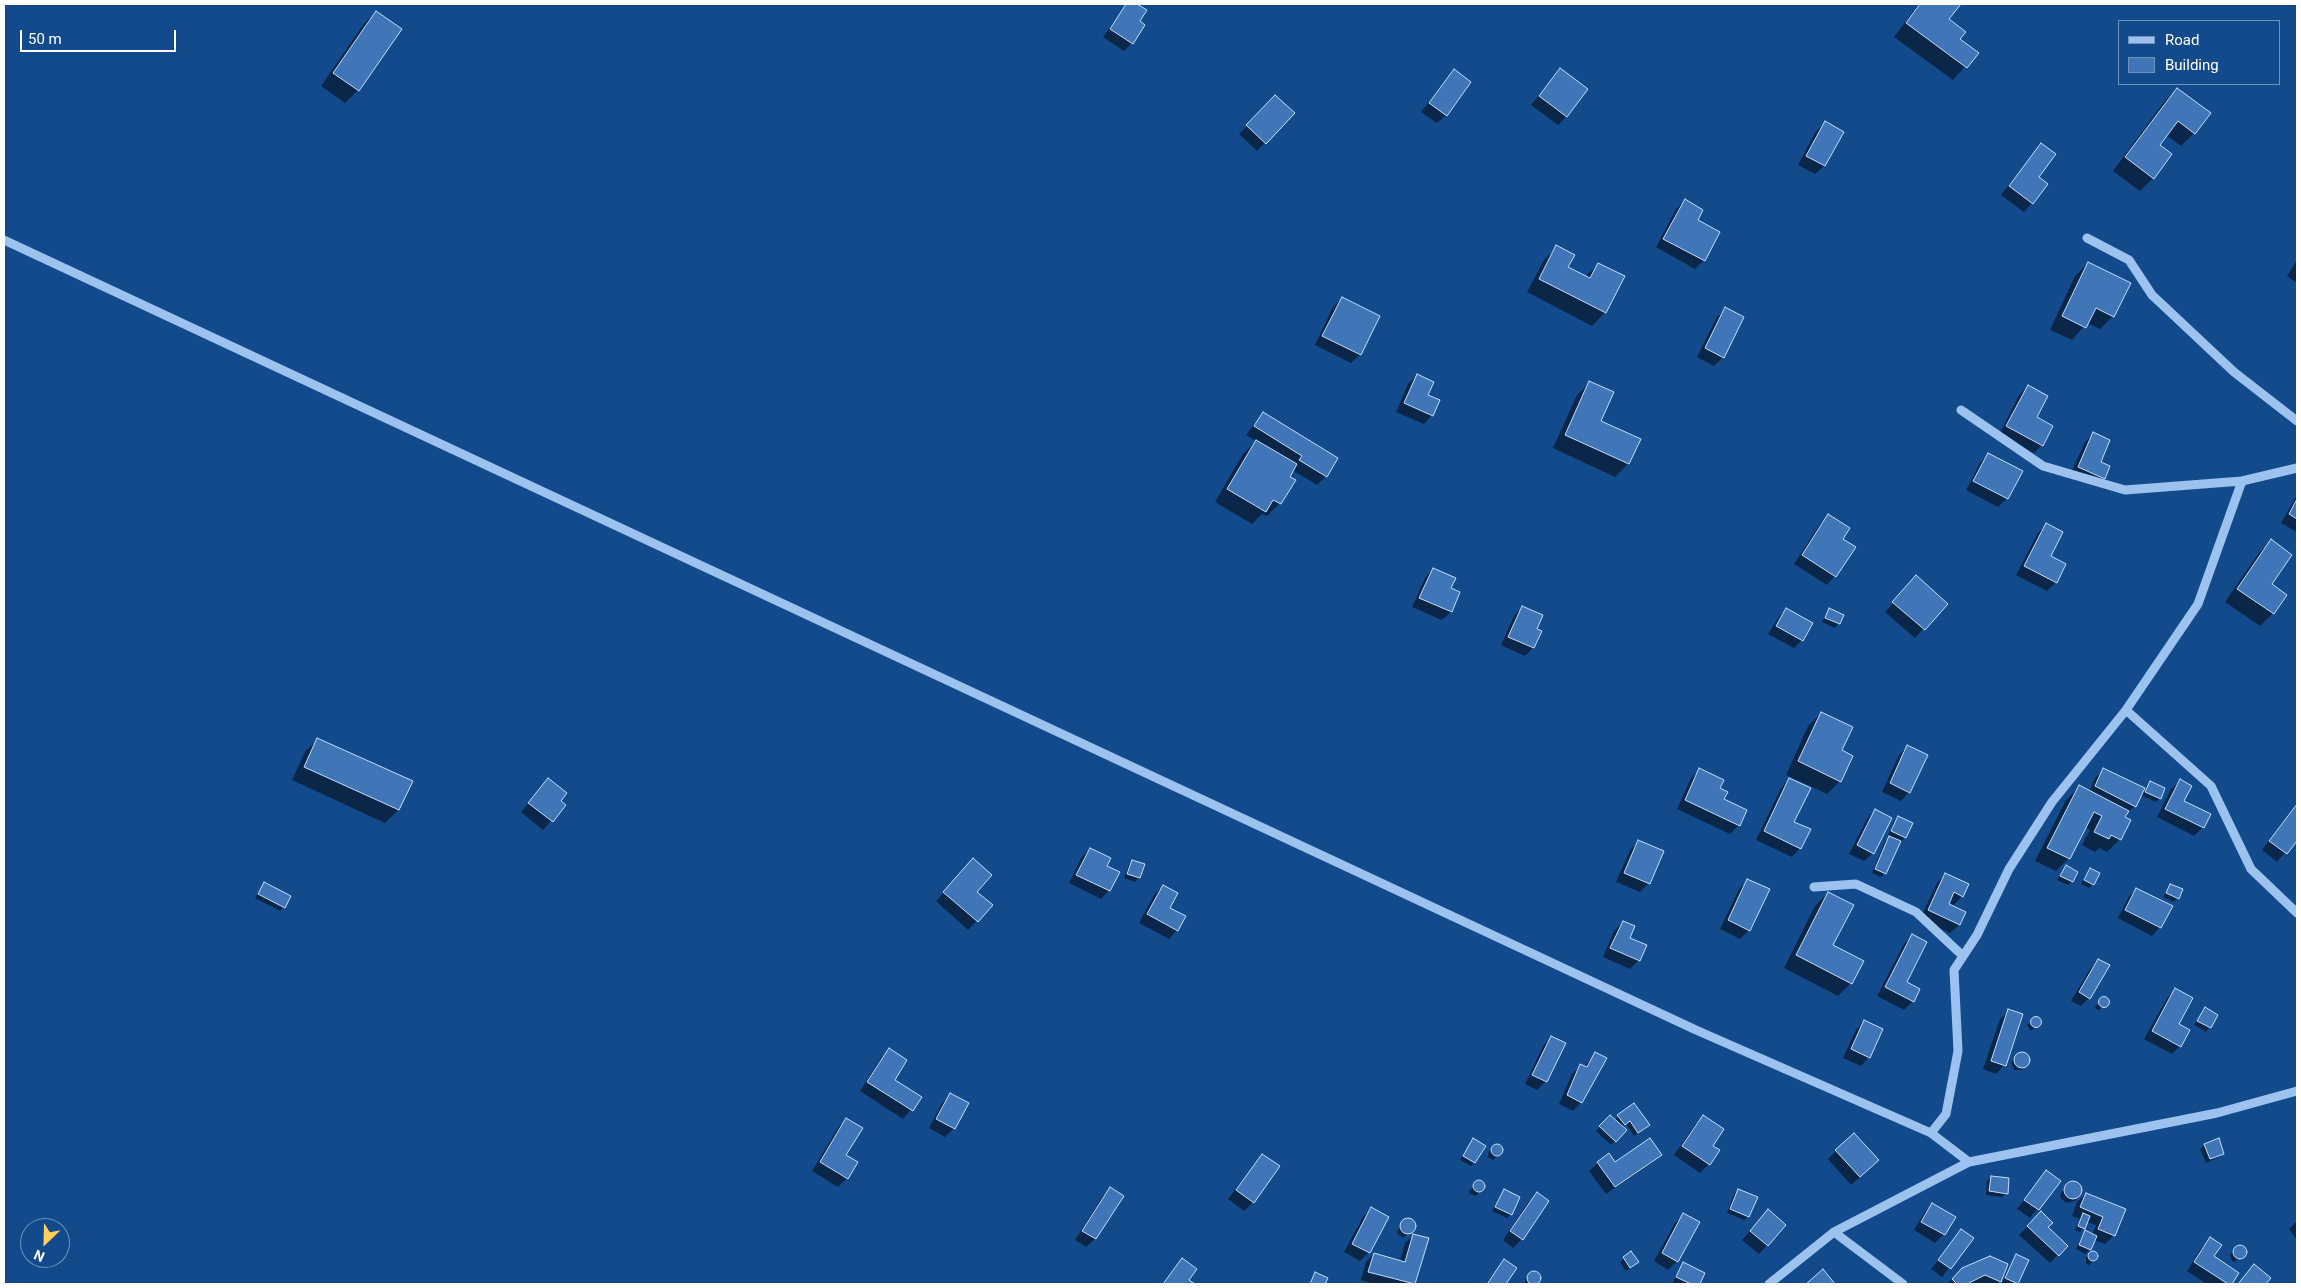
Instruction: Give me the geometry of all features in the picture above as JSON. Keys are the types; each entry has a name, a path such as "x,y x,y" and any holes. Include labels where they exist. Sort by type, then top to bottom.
{"street":[{"path":"2087,238 2129,260 2152,295 2234,372 2297,420"},
{"path":"4,240 1679,1022 1931,1133 1969,1162"},
{"path":"1961,410 2043,466 2125,490 2242,481 2297,468"},
{"path":"1931,1133 1946,1114 1958,1050 1954,970 1978,935 2009,869 2052,802 2126,710 2198,604 2242,481"},
{"path":"2126,710 2211,786 2251,869 2297,913"},
{"path":"1814,887 1856,884 1916,912 1963,956"},
{"path":"1769,1284 1834,1232 1969,1162 2217,1114 2297,1091"},
{"path":"1834,1232 1903,1284"}],"building":[{"path":"1126,4 1137,4 1147,10 1140,21 1145,25 1133,44 1110,29"},
{"path":"1920,4 1961,4 1949,19 1966,32 1960,39 1979,53 1967,68 1906,23"},
{"path":"376,11 402,29 359,91 333,73"},
{"path":"1560,68 1588,89 1567,117 1539,96"},
{"path":"1454,69 1471,82 1447,116 1429,103"},
{"path":"2177,88 2211,113 2195,134 2178,121 2160,145 2172,154 2154,179 2125,157"},
{"path":"1275,95 1295,113 1266,144 1246,125"},
{"path":"1825,121 1844,132 1825,166 1806,156"},
{"path":"2041,143 2056,154 2039,177 2048,184 2033,204 2009,186"},
{"path":"1685,199 1703,210 1698,220 1720,232 1705,261 1663,239"},
{"path":"1556,245 1575,255 1568,267 1590,278 1598,263 1625,276 1606,313 1539,279"},
{"path":"2088,262 2131,283 2114,317 2096,308 2086,328 2062,316"},
{"path":"1342,297 1380,316 1361,355 1322,336"},
{"path":"1725,307 1744,317 1724,358 1705,348"},
{"path":"1417,374 1434,382 1428,395 1440,400 1433,416 1404,403"},
{"path":"1589,381 1614,392 1601,421 1641,439 1629,464 1565,435"},
{"path":"2028,385 2048,396 2037,417 2053,426 2043,446 2006,426"},
{"path":"1263,412 1338,458 1327,477 1299,460 1302,456 1254,426"},
{"path":"2093,432 2110,440 2101,462 2110,466 2105,479 2078,467"},
{"path":"1256,440 1297,464 1290,477 1296,480 1281,504 1273,500 1266,512 1227,489"},
{"path":"1988,453 2023,471 2008,499 1973,481"},
{"path":"2297,499 2297,519 2289,514"},
{"path":"1828,514 1850,528 1843,539 1856,547 1836,577 1802,555"},
{"path":"2046,523 2063,532 2051,556 2066,564 2057,583 2024,566"},
{"path":"2271,539 2292,555 2272,584 2287,595 2274,614 2237,589"},
{"path":"1433,568 1456,578 1451,588 1460,592 1452,612 1419,598"},
{"path":"1916,575 1948,604 1925,630 1892,602"},
{"path":"1522,606 1543,615 1537,629 1542,631 1534,648 1508,637"},
{"path":"1786,608 1813,623 1803,641 1776,626"},
{"path":"1829,608 1844,615 1840,624 1825,618"},
{"path":"1821,712 1853,727 1842,750 1853,756 1841,782 1798,761"},
{"path":"317,738 413,781 399,810 304,767"},
{"path":"1907,745 1928,755 1910,793 1890,783"},
{"path":"1699,768 1724,780 1720,788 1728,792 1724,799 1747,810 1740,826 1685,800"},
{"path":"2103,768 2145,788 2136,807 2095,786"},
{"path":"548,778 567,793 561,801 566,805 553,822 528,803"},
{"path":"1789,778 1811,788 1794,822 1811,829 1801,849 1764,831"},
{"path":"2180,779 2192,786 2184,801 2211,814 2204,828 2165,809"},
{"path":"2150,781 2165,788 2161,799 2145,792"},
{"path":"2079,785 2129,811 2125,817 2131,820 2121,840 2111,835 2109,839 2094,832 2102,816 2094,812 2070,859 2047,848"},
{"path":"2297,804 2297,841 2287,854 2269,841"},
{"path":"1875,809 1892,818 1874,854 1857,845"},
{"path":"1898,816 1913,823 1906,838 1891,831"},
{"path":"1889,836 1901,841 1886,874 1875,869"},
{"path":"1638,840 1664,851 1650,884 1624,873"},
{"path":"1090,848 1111,858 1107,866 1120,872 1110,891 1076,875"},
{"path":"973,858 992,875 977,892 993,905 978,922 943,892"},
{"path":"1132,860 1145,864 1140,878 1127,874"},
{"path":"2066,865 2078,872 2073,882 2060,876"},
{"path":"2090,868 2100,873 2094,885 2084,880"},
{"path":"1945,873 1969,884 1963,897 1954,892 1949,904 1966,912 1960,925 1928,910"},
{"path":"1747,879 1770,889 1750,931 1728,920"},
{"path":"264,882 291,896 285,908 258,894"},
{"path":"2170,884 2183,889 2179,899 2166,893"},
{"path":"1163,885 1178,893 1170,908 1186,916 1178,931 1147,914"},
{"path":"2136,888 2173,906 2161,928 2125,910"},
{"path":"1828,892 1854,905 1833,945 1864,961 1852,984 1796,955"},
{"path":"1623,921 1635,926 1630,938 1647,945 1640,961 1610,948"},
{"path":"1912,934 1927,942 1907,982 1920,989 1914,1002 1885,987"},
{"path":"2098,959 2110,965 2090,999 2079,992"},
{"path":"2175,988 2193,998 2179,1024 2190,1030 2181,1047 2152,1031"},
{"path":"2102,997 2106,997 2109,1002 2108,1006 2102,1007 2099,1004 2099,1000"},
{"path":"2205,1007 2218,1015 2211,1028 2197,1021"},
{"path":"2008,1009 2023,1014 2006,1066 1991,1061"},
{"path":"2034,1017 2038,1017 2041,1022 2040,1026 2034,1027 2031,1024 2031,1020"},
{"path":"1864,1020 1883,1029 1870,1058 1851,1049"},
{"path":"1551,1036 1566,1043 1547,1082 1532,1075"},
{"path":"889,1048 907,1060 895,1080 922,1097 913,1111 867,1082"},
{"path":"1595,1052 1607,1058 1582,1103 1567,1095 1580,1064 1587,1067"},
{"path":"2022,1052 2028,1054 2030,1060 2028,1066 2022,1068 2016,1066 2014,1060 2016,1054"},
{"path":"950,1093 969,1103 955,1129 936,1119"},
{"path":"1634,1103 1650,1125 1638,1133 1630,1121 1625,1125 1617,1115"},
{"path":"1610,1115 1627,1130 1616,1142 1599,1126"},
{"path":"1703,1115 1724,1129 1713,1146 1720,1150 1710,1165 1682,1146"},
{"path":"846,1118 863,1128 846,1155 858,1162 848,1179 820,1162"},
{"path":"1854,1133 1879,1160 1860,1177 1835,1150"},
{"path":"1473,1138 1486,1146 1475,1163 1463,1156"},
{"path":"1650,1138 1662,1155 1615,1187 1597,1162 1609,1153 1615,1162"},
{"path":"2219,1138 2224,1154 2210,1159 2204,1144"},
{"path":"1495,1144 1499,1144 1503,1150 1499,1156 1495,1156 1491,1152 1491,1148"},
{"path":"1262,1154 1280,1166 1254,1203 1236,1190"},
{"path":"2046,1170 2061,1181 2039,1210 2024,1200"},
{"path":"1991,1176 2009,1178 2008,1194 1989,1191"},
{"path":"1477,1180 1481,1180 1485,1186 1481,1192 1477,1192 1473,1188 1473,1184"},
{"path":"2069,1181 2077,1181 2082,1186 2080,1197 2069,1199 2064,1194 2064,1186"},
{"path":"1110,1187 1124,1196 1096,1239 1082,1231"},
{"path":"1504,1189 1520,1197 1512,1215 1495,1207"},
{"path":"1738,1189 1758,1197 1749,1217 1730,1209"},
{"path":"1537,1192 1549,1201 1523,1240 1510,1231"},
{"path":"2086,1193 2126,1209 2115,1236 2098,1229 2103,1217 2080,1207"},
{"path":"1932,1203 1956,1217 1945,1235 1921,1222"},
{"path":"1371,1207 1389,1217 1370,1253 1352,1244"},
{"path":"1768,1209 1786,1225 1768,1246 1750,1231"},
{"path":"2041,1211 2053,1223 2048,1227 2068,1246 2059,1256 2027,1226"},
{"path":"1683,1213 1700,1222 1678,1262 1662,1253"},
{"path":"2083,1213 2090,1216 2085,1229 2078,1226"},
{"path":"1408,1218 1416,1226 1408,1234 1400,1226"},
{"path":"1961,1229 1974,1238 1951,1269 1938,1260"},
{"path":"2085,1230 2097,1236 2091,1250 2079,1245"},
{"path":"1413,1234 1429,1238 1415,1284 1368,1272 1374,1253 1405,1262"},
{"path":"2210,1237 2222,1245 2214,1256 2239,1273 2232,1284 2228,1284 2194,1262"},
{"path":"2240,1245 2245,1247 2247,1252 2245,1257 2240,1259 2235,1257 2233,1252 2235,1247"},
{"path":"1631,1251 1639,1262 1630,1268 1623,1257"},
{"path":"2091,1251 2095,1251 2098,1256 2097,1260 2091,1261 2088,1258 2088,1254"},
{"path":"2016,1254 2029,1260 2018,1284 2005,1278"},
{"path":"1990,1256 2008,1264 2001,1282 1985,1275 1967,1284 1957,1284 1952,1279 1962,1268"},
{"path":"1182,1258 1197,1269 1189,1280 1195,1284 1163,1284"},
{"path":"1504,1259 1517,1268 1506,1284 1487,1284"},
{"path":"1683,1262 1705,1273 1700,1284 1691,1284 1676,1277"},
{"path":"2254,1264 2271,1278 2266,1284 2238,1284"},
{"path":"1823,1269 1835,1284 1806,1284"},
{"path":"1531,1271 1537,1271 1541,1278 1537,1285 1531,1285 1527,1281 1527,1275"},
{"path":"1315,1272 1328,1278 1325,1284 1310,1284"}]}
